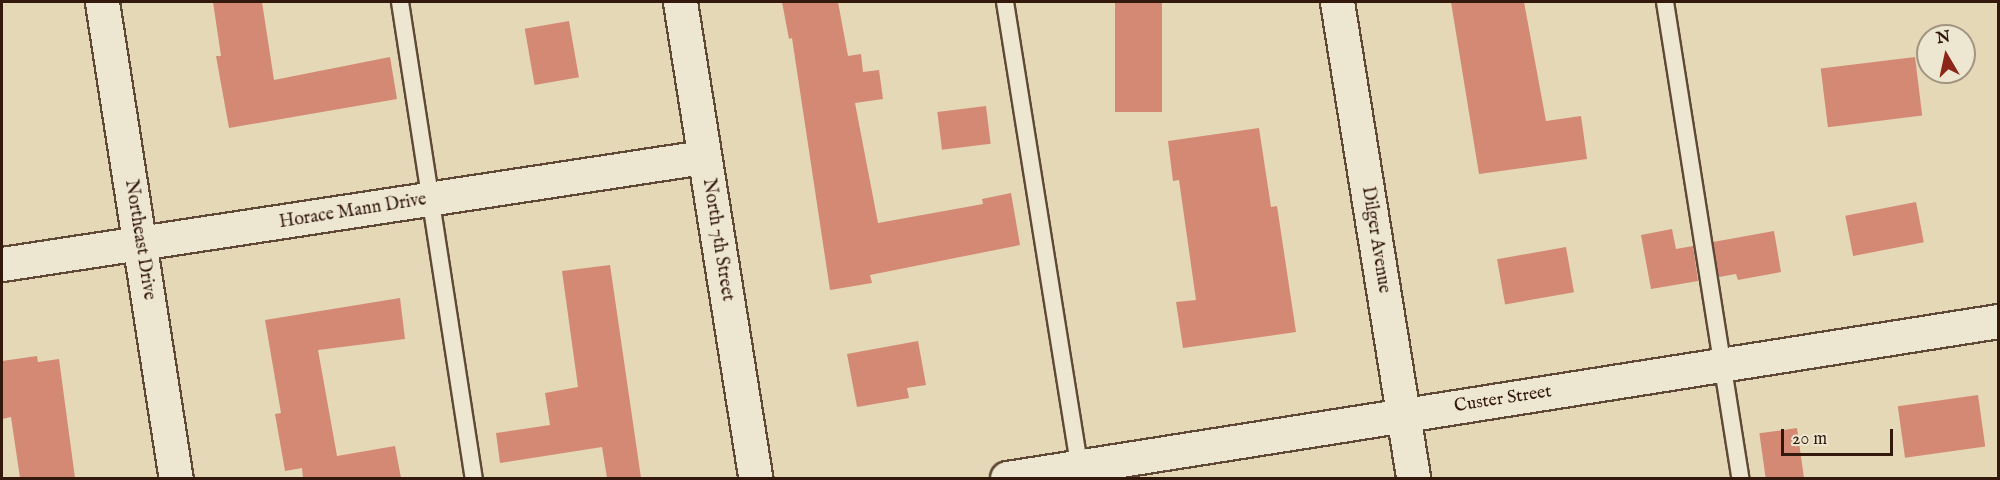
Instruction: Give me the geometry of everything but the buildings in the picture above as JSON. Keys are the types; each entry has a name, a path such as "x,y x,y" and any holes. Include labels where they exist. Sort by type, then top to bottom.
{"street":[{"name":"Northeast Drive","path":"102,2 176,478"},
{"name":"North 7th Street","path":"680,2 755,478"},
{"name":"Dilger Avenue","path":"1337,2 1413,478"},
{"name":"Horace Mann Drive","path":"2,264 140,246 703,157"},
{"name":"Custer Street","path":"1007,478 1080,473 1403,416 1998,321"}],"lane":[{"path":"400,2 474,478"},
{"path":"1005,2 1080,473"},
{"path":"1665,2 1740,478"}]}
